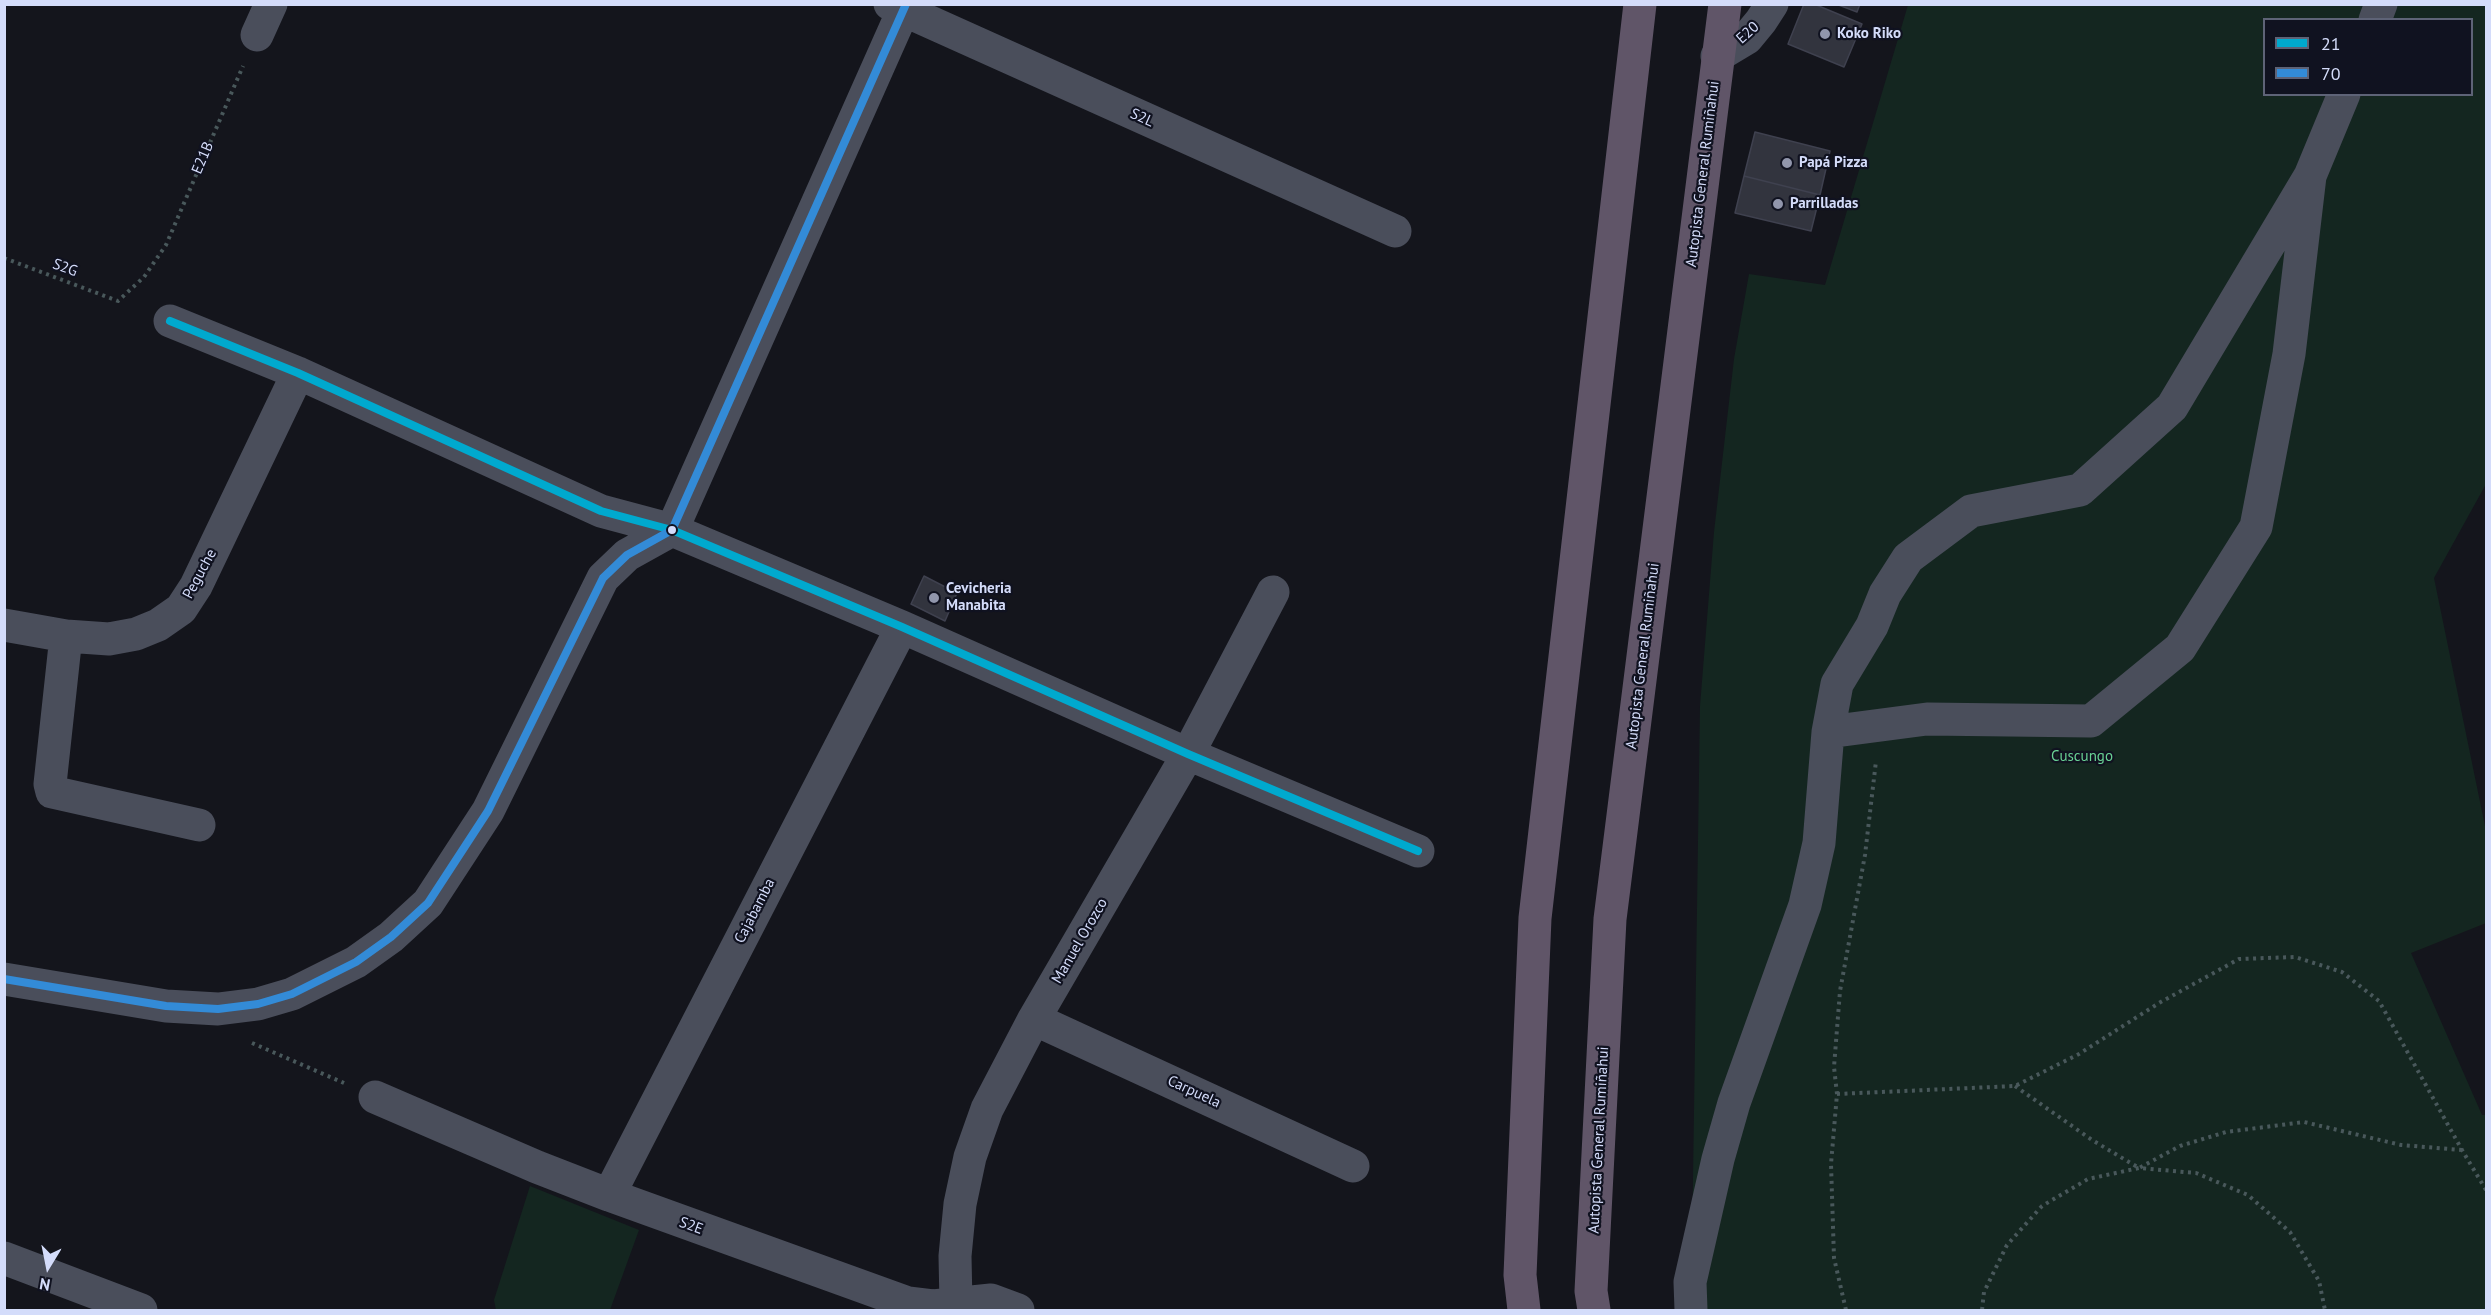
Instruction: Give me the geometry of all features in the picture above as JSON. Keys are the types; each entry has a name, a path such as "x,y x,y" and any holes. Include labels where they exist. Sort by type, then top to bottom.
{"highway":[{"path":"1524,1311 1520,1275 1535,918 1640,4"},
{"name":"Autopista General Rumiñahui","path":"1594,1311 1591,1291 1610,919 1725,4"}],"street":[{"path":"256,35 271,4"},
{"name":"E20","path":"1718,56 1747,38 1772,4"},
{"path":"4,979 166,1006 218,1009 258,1004 292,994 356,962 390,937 428,903 488,811 603,578 627,555 672,530 900,6"},
{"name":"S2L","path":"900,6 1395,231"},
{"path":"1691,1311 1690,1282 1718,1159 1734,1103 1805,905 1819,843 1828,732 1837,684 1872,626 1885,594 1908,558 1971,511 2080,490 2172,407 2310,176 2343,96"},
{"path":"1828,732 1927,719 2091,721 2180,648 2256,527 2289,354 2310,176"},
{"path":"170,321 298,373 601,511 672,530 902,627 1188,754 1418,850"},
{"name":"Peguche","path":"4,625 66,636 109,639 136,634 158,625 181,609 196,586 298,373"},
{"name":"Manuel Orozco","path":"958,1307 955,1256 960,1204 970,1157 987,1109 1034,1019 1188,754 1273,592"},
{"name":"Cajabamba","path":"609,1195 902,627"},
{"path":"66,636 50,784 52,792 199,825"},
{"name":"Carpuela","path":"1034,1019 1353,1166"},
{"name":"S2E","path":"375,1096 537,1167 908,1304 958,1307 991,1300 1018,1311"},
{"path":"4,1258 141,1311"}],"path":[{"name":"E21B","path":"118,301 144,277 166,245 256,35"},
{"name":"S2G","path":"4,258 118,301"},
{"path":"1846,1311 1834,1258 1831,1164 1837,1094 1834,1067 1840,992 1864,855 1880,725"},
{"path":"1837,1094 2015,1086 2079,1054 2159,1003 2239,958 2295,957 2342,972 2379,1001 2462,1150 2487,1190"},
{"path":"243,1040 375,1096"},
{"path":"2015,1086 2092,1140 2139,1168 2196,1173 2248,1195 2290,1232 2319,1281 2325,1311"},
{"path":"1982,1311 1984,1292 2007,1245 2042,1206 2088,1179 2139,1168 2180,1146 2226,1132 2304,1122 2401,1145 2462,1150"}],"green space":[{"name":"Cuscungo","path":"1908,5 2486,5 2486,484 2434,578 2486,831 2486,923 2411,953 2482,1115 2486,1115 2486,1310 1705,1310 1692,1245 1700,706 1714,532 1734,359 1749,274 1825,285"},
{"path":"530,1186 639,1230 610,1310 496,1310 494,1300"}],"building":[{"name":"Koko Riko","path":"1804,4 1814,4 1862,24 1844,67 1788,44"},
{"path":"1836,4 1860,4 1857,12"},
{"name":"Papá Pizza","path":"1755,132 1830,151 1820,195 1744,176"},
{"name":"Parrilladas","path":"1744,176 1820,195 1811,231 1735,213"},
{"name":"Cevicheria Manabita","path":"924,576 957,593 945,621 911,604"}],"transit line":[{"name":"70","path":"4,979 166,1006 218,1009 258,1004 292,994 356,962 391,937 428,903 488,811 603,578 627,555 672,530 906,4"},
{"name":"21","path":"170,321 298,373 601,511 672,530 902,627 1188,754 1418,851"}],"place":[{"name":"Koko Riko","path":"1825,34"},
{"name":"Papá Pizza","path":"1787,163"},
{"name":"Parrilladas","path":"1778,204"},
{"name":"Cevicheria Manabita","path":"934,598"}]}
